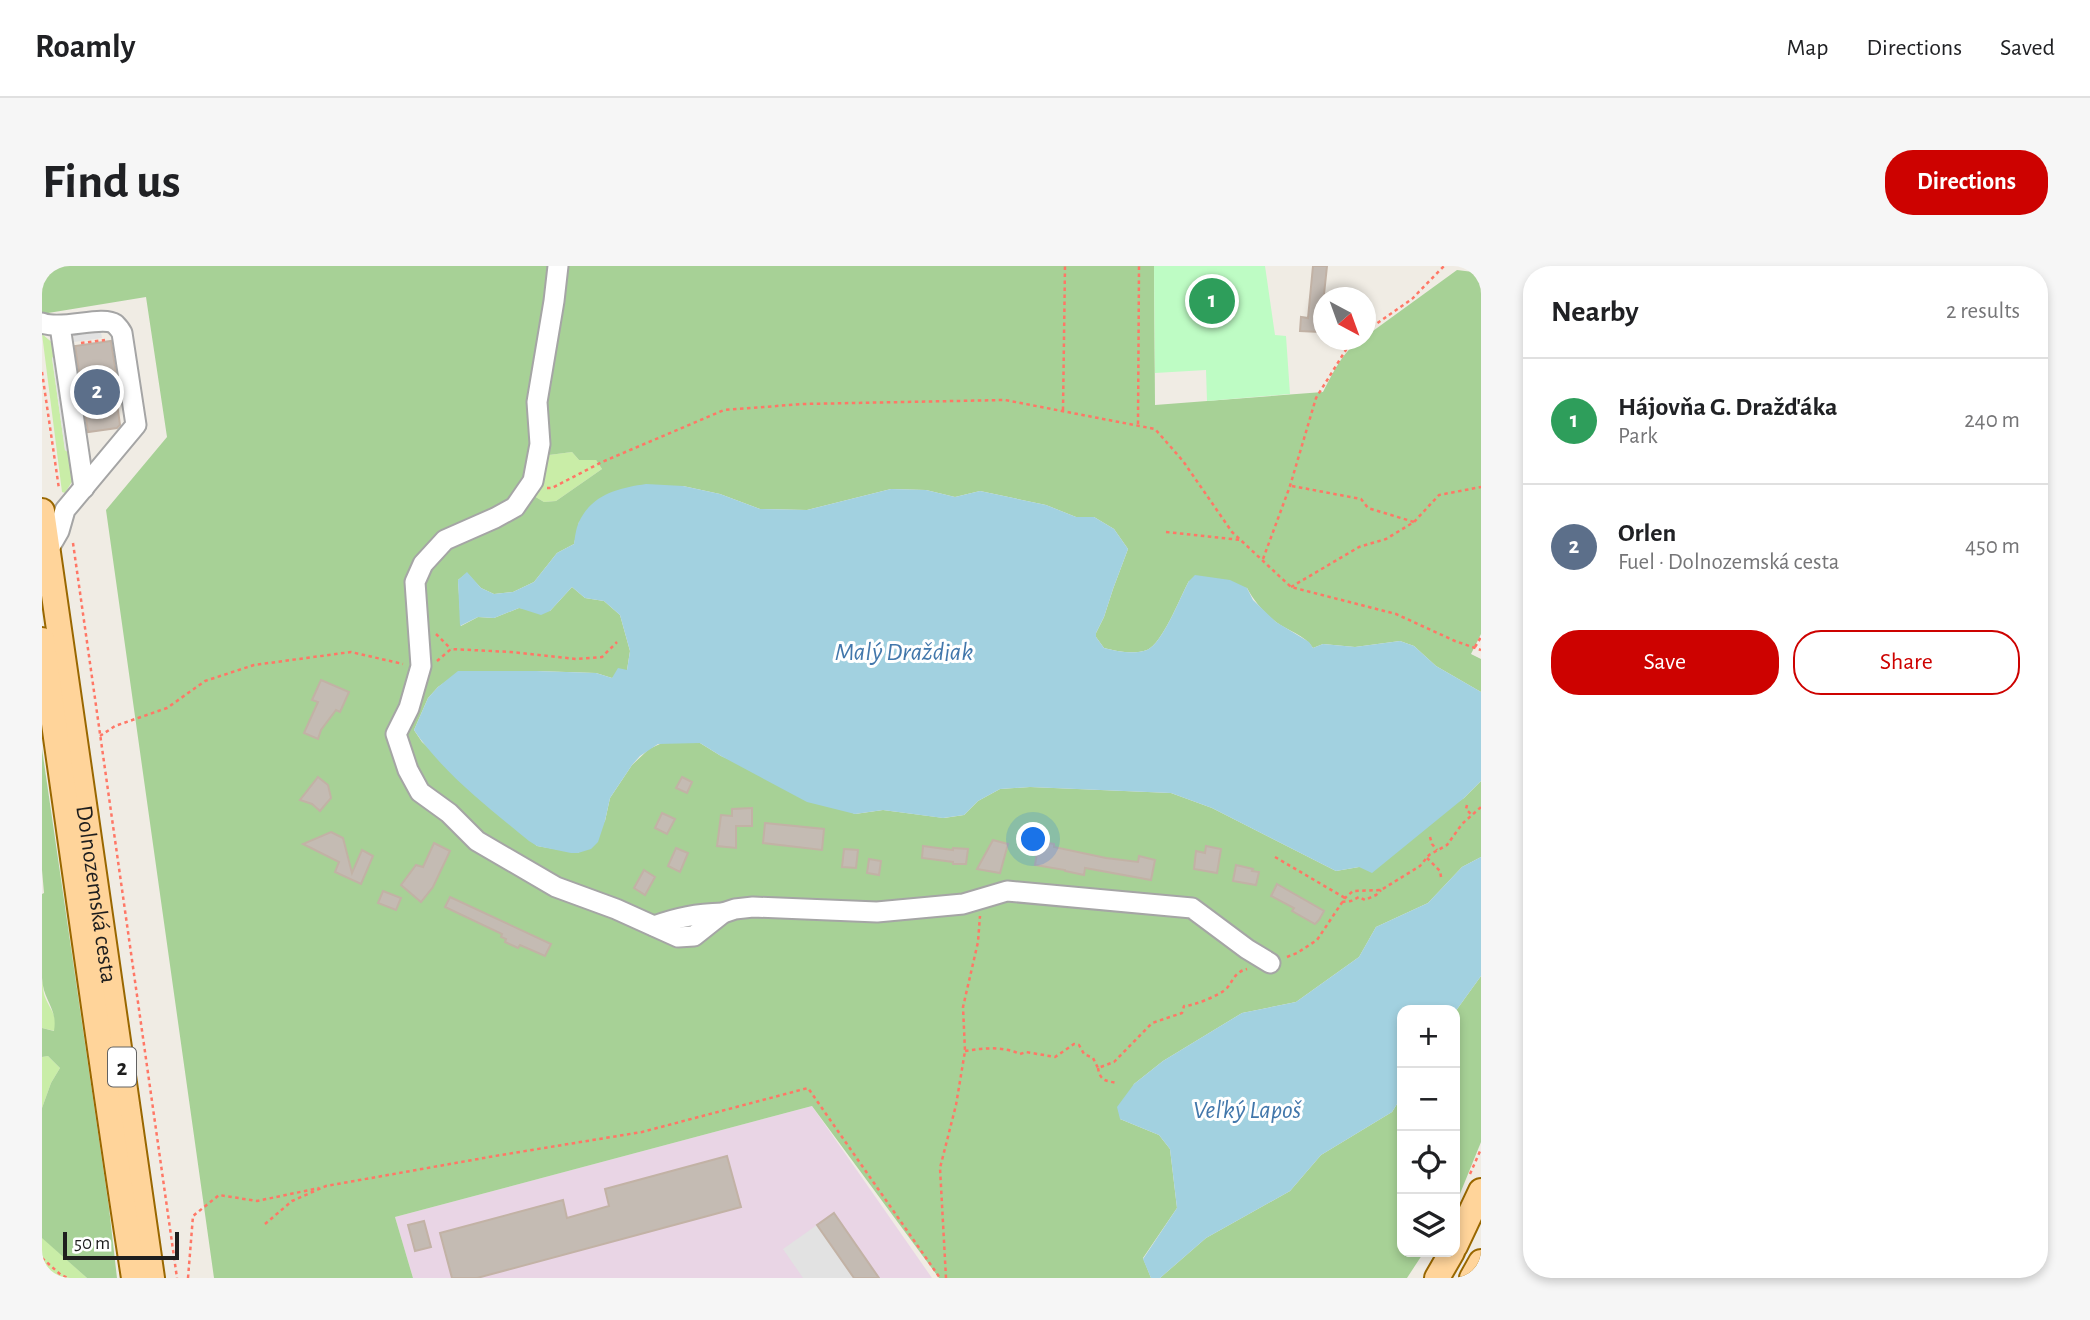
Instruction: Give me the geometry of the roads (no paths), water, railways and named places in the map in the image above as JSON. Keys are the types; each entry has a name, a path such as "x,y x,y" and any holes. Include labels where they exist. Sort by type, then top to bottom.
{"main road":[{"name":"Dolnozemská cesta","path":"54,510 48,550 152,1278"},
{"name":"Dolnozemská cesta","path":"42,640 104,1087 134,1278"},
{"path":"1460,1235 1481,1191"},
{"path":"1437,1278 1449,1257"},
{"path":"1472,1278 1481,1262"}],"street":[{"path":"558,266 555,301 537,402 540,444 533,481 515,507 445,540 423,564 415,582 421,666 409,708 396,734 408,770 420,792 449,813 477,841 556,887 678,937 694,936 723,913 735,909 753,907 877,912 963,904 1007,891 1192,908 1270,963"},
{"path":"54,510 84,488 136,425 122,333 117,325 107,321 51,325 68,382 84,488"}],"water":[{"name":"Malý Draždiak","path":"646,484 683,486 720,494 760,509 807,510 891,489 926,490 955,497 980,491 1046,505 1076,517 1094,517 1114,529 1128,549 1096,633 1104,648 1131,652 1147,650 1159,639 1189,581 1195,575 1230,580 1247,588 1253,600 1276,622 1309,642 1313,648 1323,644 1355,647 1400,641 1414,646 1436,666 1481,692 1481,781 1372,873 1359,867 1336,871 1212,808 1171,793 1030,787 1000,789 978,801 964,815 943,818 883,810 855,814 807,802 700,743 658,744 632,765 610,798 598,842 591,849 571,853 537,846 453,776 414,730 428,698 458,671 596,673 612,678 618,668 627,670 630,651 620,615 604,601 585,598 572,587 550,611 541,615 519,608 494,618 478,617 460,626 458,580 467,572 481,588 494,594 513,592 534,582 557,553 574,544 579,522 591,505 616,490"},
{"name":"Veľký Lapoš","path":"1481,857 1481,976 1460,1005 1397,1005 1397,1104 1392,1112 1321,1155 1290,1191 1206,1238 1160,1278 1151,1278 1143,1259 1177,1208 1170,1149 1159,1135 1120,1119 1117,1107 1134,1084 1163,1061 1242,1013 1296,1002 1359,957 1376,927 1428,903 1462,867"}],"place":[{"name":"Hájovňa G. Dražďáka","path":"1212,301"},
{"name":"Orlen","path":"97,392"}]}
